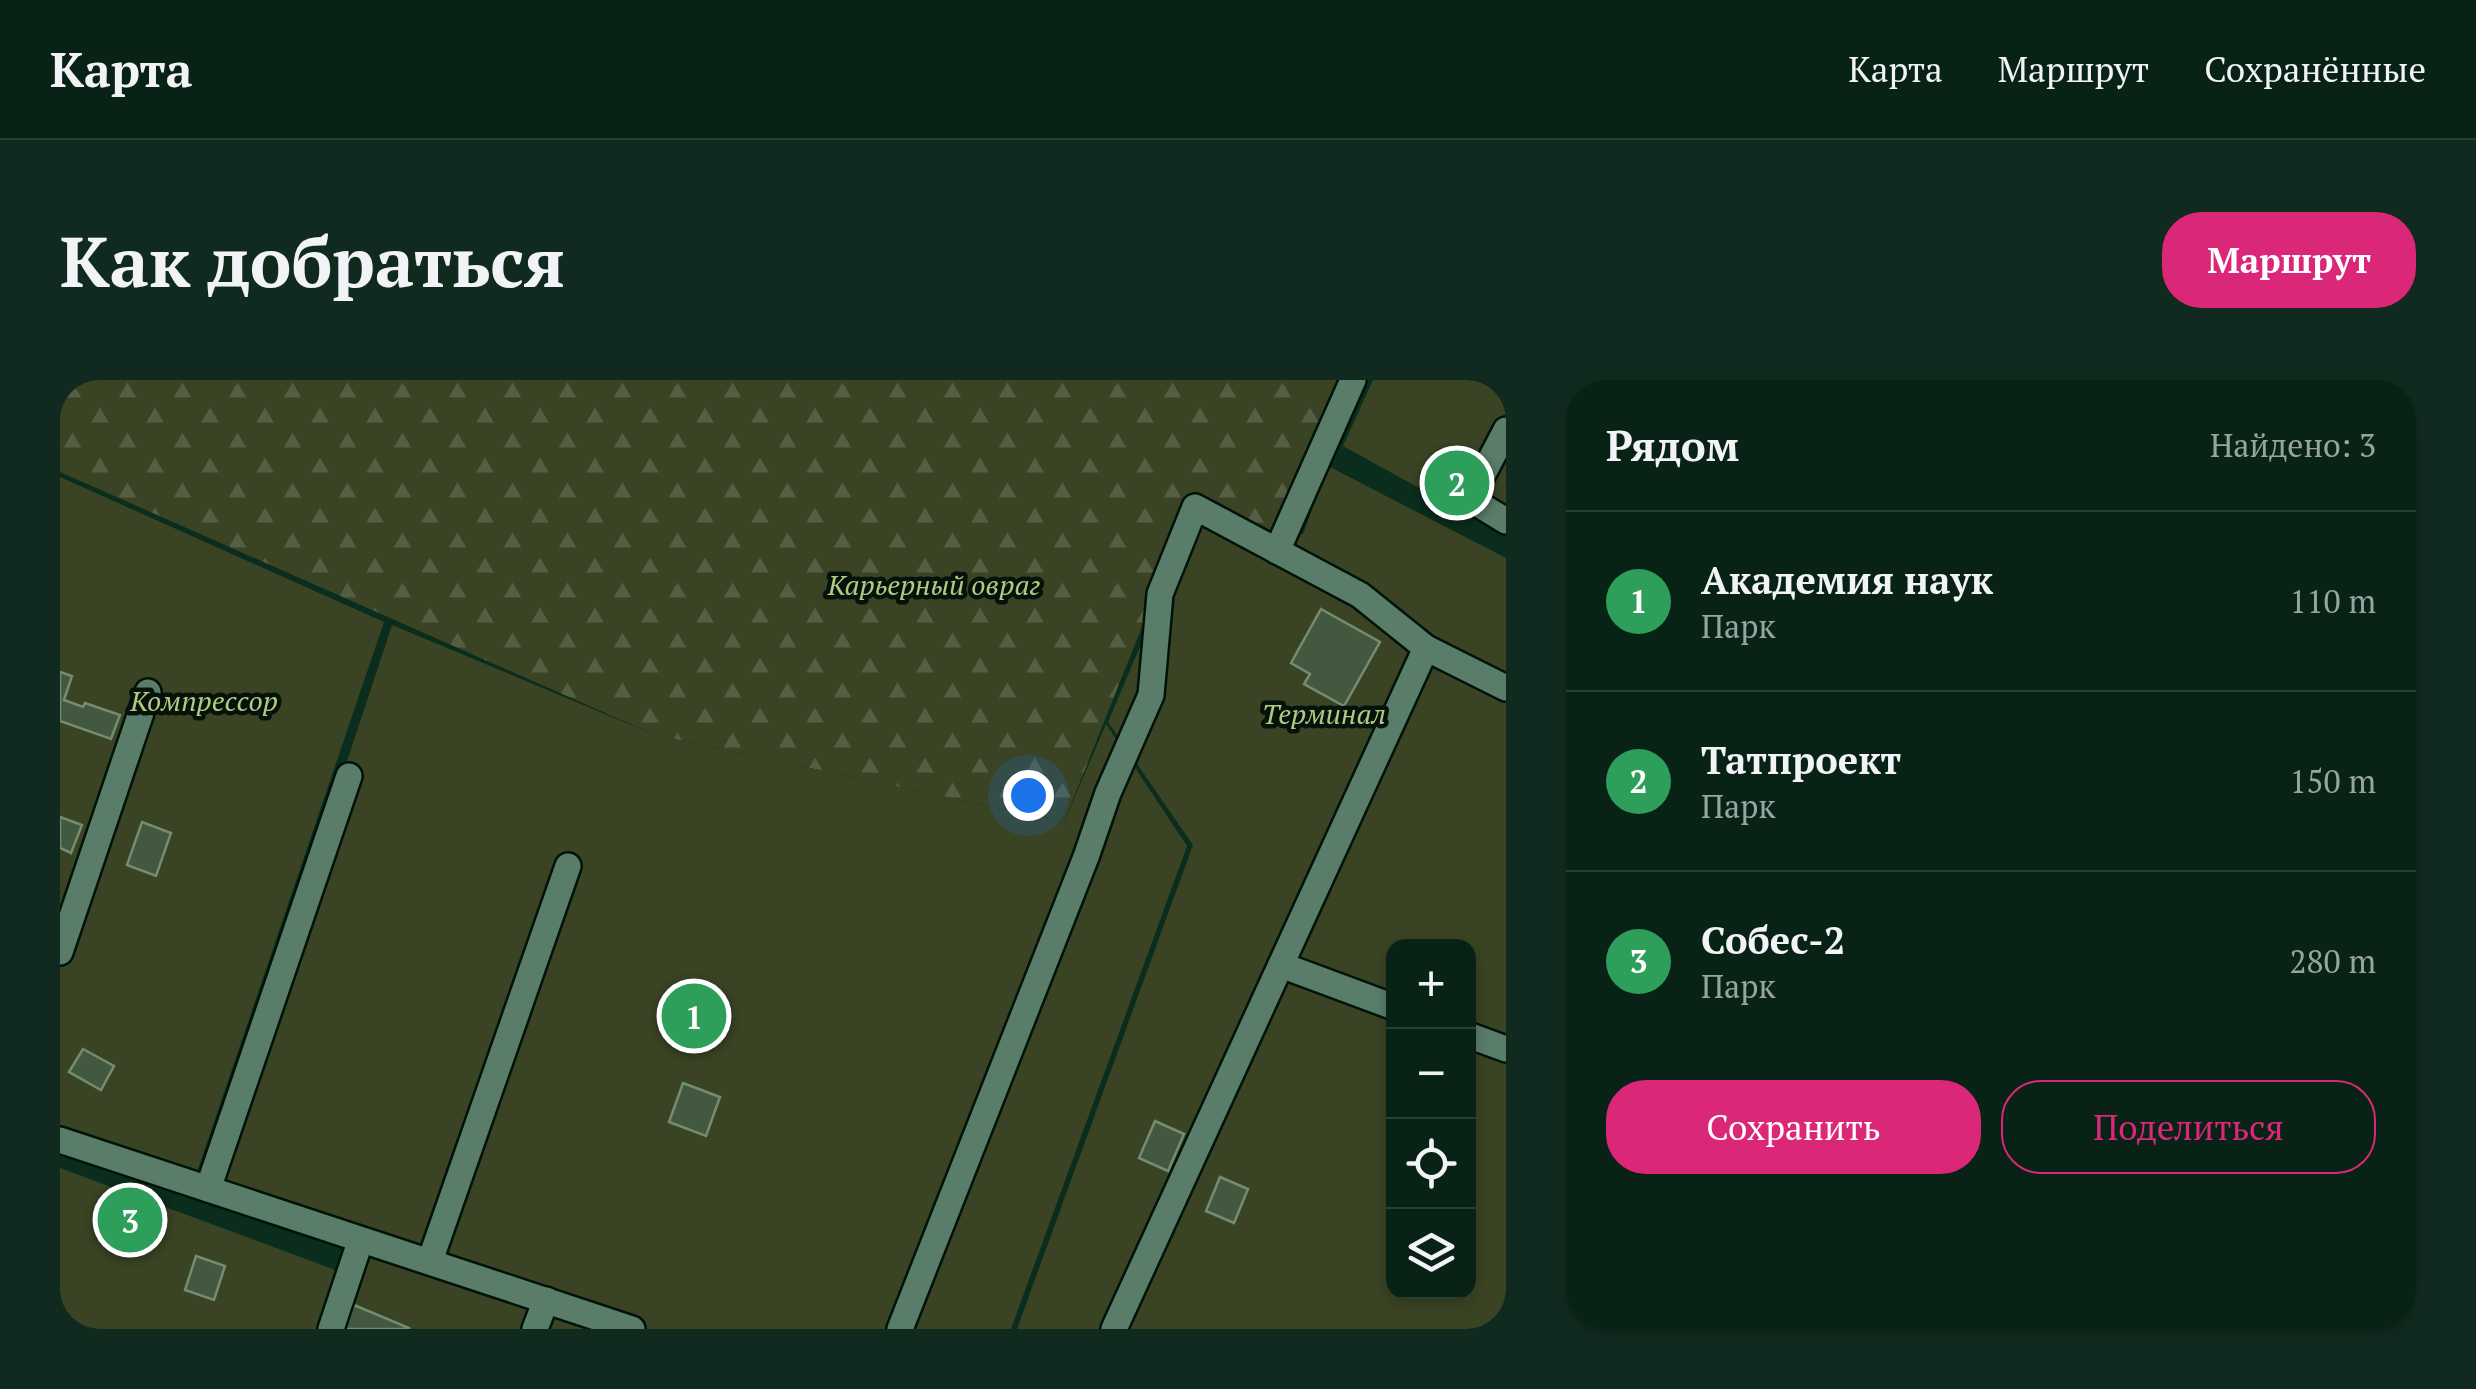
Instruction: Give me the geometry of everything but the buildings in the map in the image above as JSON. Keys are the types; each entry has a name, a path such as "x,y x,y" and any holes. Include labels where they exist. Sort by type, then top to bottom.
{"street":[{"path":"1277,551 1353,380"},
{"path":"1506,430 1470,499 1506,521"},
{"path":"900,1329 1150,694 1160,594 1195,507 1360,594 1426,648 1506,688"},
{"path":"1114,1329 1426,648"},
{"path":"60,952 148,692"},
{"path":"208,1188 350,776"},
{"path":"430,1261 568,866"},
{"path":"1281,965 1386,1004"},
{"path":"1476,1038 1506,1049"},
{"path":"60,1140 632,1329"},
{"path":"331,1329 360,1242"},
{"path":"535,1329 546,1300"}],"green space":[{"name":"Карьерный овраг","path":"60,380 1352,380 1290,544 1193,499 1064,822 655,735 60,472"},
{"path":"1373,380 1506,380 1506,536 1343,446"},
{"name":"Терминал","path":"1328,466 1506,558 1506,1329 1017,1329 1193,845 1108,722 1197,512 1303,534"},
{"name":"Компрессор","path":"60,477 384,622 194,1181 60,1131"},
{"path":"392,625 655,735 1064,822 1106,724 1187,846 1011,1329 337,1329 368,1244 207,1185"},
{"path":"60,1168 341,1272 322,1329 60,1329"}],"place":[{"name":"Татпроект","path":"1457,483"},
{"name":"Академия наук","path":"694,1016"},
{"name":"Собес-2","path":"130,1220"}]}
